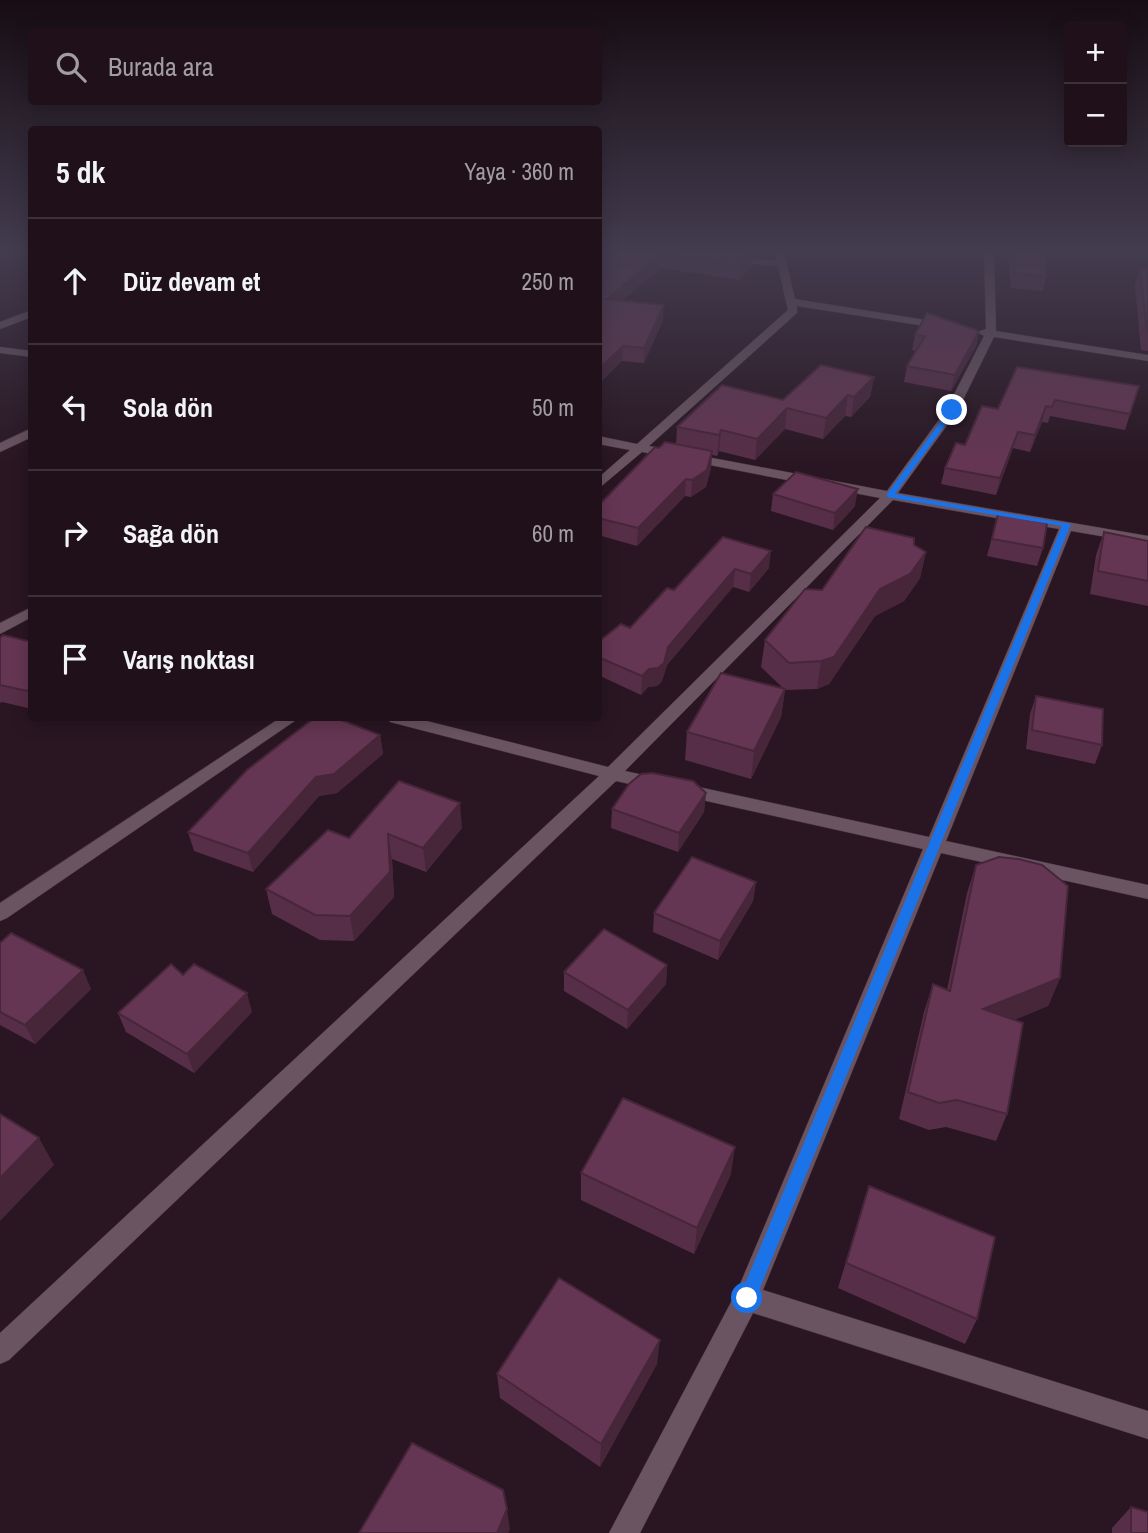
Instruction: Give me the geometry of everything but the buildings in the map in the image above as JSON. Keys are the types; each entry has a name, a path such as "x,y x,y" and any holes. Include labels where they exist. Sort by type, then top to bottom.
{"street":[{"path":"602,482 785,320"},
{"path":"904,320 951,327"},
{"path":"0,1351 612,774 890,495 952,410 991,333 991,320"},
{"path":"965,329 1148,358"},
{"path":"0,350 28,354"},
{"path":"0,448 28,434"},
{"path":"602,441 1148,540"},
{"path":"624,1533 747,1298 1067,524"},
{"path":"3,625 28,613"},
{"path":"3,625 28,629"},
{"path":"0,913 287,721"},
{"path":"408,721 612,774 937,843 1148,892"},
{"path":"747,1298 1148,1425"}],"route":[{"path":"747,1298 1067,524 890,495 952,410"}]}
